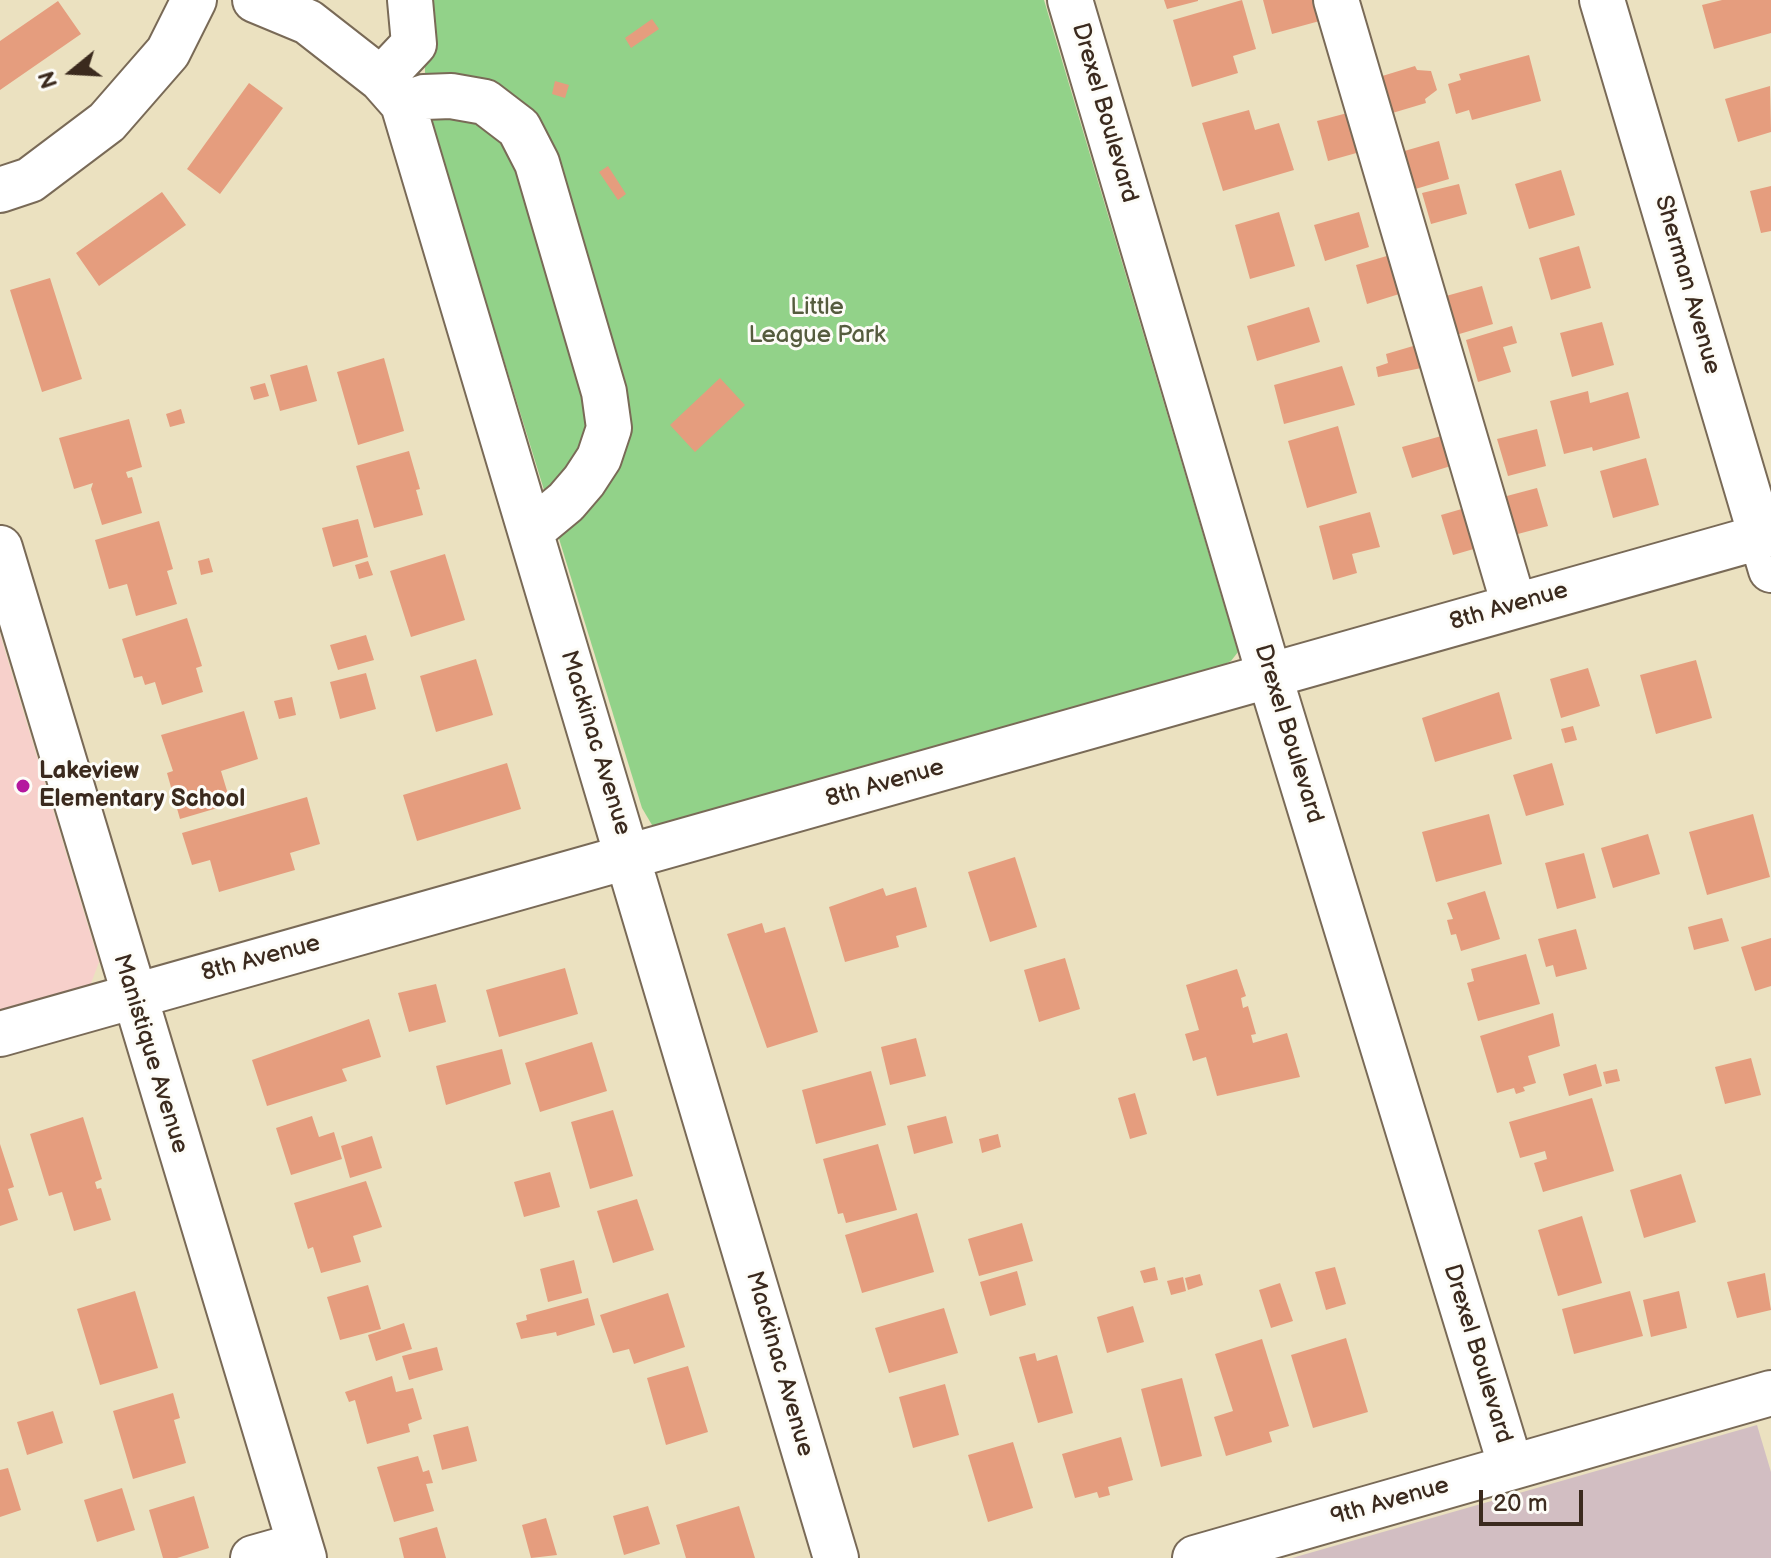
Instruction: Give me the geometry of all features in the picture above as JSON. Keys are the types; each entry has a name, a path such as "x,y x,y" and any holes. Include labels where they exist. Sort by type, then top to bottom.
{"street":[{"path":"0,190 30,180 107,122 168,52 194,0"},
{"path":"255,0 308,22 392,92 485,102 519,128 542,178 604,392 609,428 599,458 584,481 531,531"},
{"path":"392,92 414,44 410,0"},
{"name":"Drexel Boulevard","path":"1070,0 1269,674 1511,1467"},
{"path":"1336,0 1514,605"},
{"name":"Sherman Avenue","path":"1602,0 1768,547"},
{"name":"Mackinac Avenue","path":"392,92 630,857 836,1558"},
{"name":"8th Avenue","path":"0,1034 132,994 630,857 1514,605 1768,547"},
{"name":"Manistique Avenue","path":"0,548 302,1551"},
{"name":"9th Avenue","path":"1195,1558 1771,1393"},
{"path":"253,1558 302,1551"}],"shaded area":[{"name":"Lakeview Elementary School","path":"0,634 99,962 90,986 0,1013"},
{"path":"1757,1425 1771,1472 1771,1558 1292,1558"}],"green space":[{"name":"Little League Park","path":"423,0 1044,0 1238,652 1231,661 1215,669 663,827 652,825 642,808 426,107"}],"building":[{"path":"1164,0 1198,0 1198,1 1167,9"},
{"path":"1242,0 1256,49 1233,56 1238,73 1192,87 1173,20"},
{"path":"1263,0 1322,0 1327,19 1272,34"},
{"path":"1722,0 1771,0 1771,33 1714,49 1702,5"},
{"path":"58,1 81,34 0,90 0,41"},
{"path":"652,19 659,29 631,48 625,38"},
{"path":"1529,55 1541,101 1472,120 1469,110 1456,114 1448,84 1461,80 1459,74"},
{"path":"1415,66 1417,70 1431,71 1437,90 1425,99 1426,103 1389,114 1379,77"},
{"path":"555,81 569,85 565,98 552,94"},
{"path":"249,83 283,108 220,194 187,169"},
{"path":"1770,86 1771,132 1738,142 1725,99"},
{"path":"1249,110 1255,130 1279,123 1294,170 1223,191 1202,123"},
{"path":"1355,111 1367,150 1328,161 1317,121"},
{"path":"1439,141 1449,179 1412,190 1401,152"},
{"path":"608,166 626,194 618,200 599,172"},
{"path":"1561,170 1575,215 1529,229 1515,184"},
{"path":"1459,184 1467,214 1431,224 1422,193"},
{"path":"1771,186 1771,231 1761,233 1750,191"},
{"path":"162,192 186,225 99,286 76,253"},
{"path":"1279,212 1295,266 1250,279 1235,225"},
{"path":"1359,212 1369,247 1325,261 1314,225"},
{"path":"1579,246 1591,288 1551,300 1539,258"},
{"path":"1397,253 1409,291 1367,304 1356,265"},
{"path":"50,278 82,379 42,392 10,290"},
{"path":"1482,286 1493,324 1456,335 1446,296"},
{"path":"1309,307 1320,342 1257,361 1247,326"},
{"path":"1602,322 1614,365 1572,377 1560,333"},
{"path":"1512,326 1517,343 1503,347 1511,372 1478,382 1466,340"},
{"path":"1420,344 1426,367 1378,377 1376,367 1388,363 1386,354"},
{"path":"384,358 404,431 358,445 337,372"},
{"path":"307,365 317,401 280,411 270,375"},
{"path":"1342,366 1355,405 1284,424 1274,385"},
{"path":"720,378 745,405 695,452 670,425"},
{"path":"265,383 269,396 254,400 250,387"},
{"path":"1588,391 1590,403 1628,392 1640,438 1593,451 1592,447 1564,454 1550,401"},
{"path":"181,409 185,423 170,427 166,414"},
{"path":"129,419 142,467 126,472 128,478 132,477 142,513 102,525 91,489 93,483 74,489 59,438"},
{"path":"1338,426 1357,493 1307,508 1288,441"},
{"path":"1537,429 1546,466 1508,476 1497,439"},
{"path":"1445,435 1454,465 1412,478 1402,447"},
{"path":"409,451 420,489 416,490 423,515 374,528 356,466"},
{"path":"1646,458 1659,505 1613,518 1600,471"},
{"path":"1537,488 1548,526 1514,535 1503,497"},
{"path":"1472,506 1484,546 1453,555 1441,515"},
{"path":"1370,512 1380,547 1352,554 1357,573 1333,580 1319,526"},
{"path":"358,519 368,557 333,567 322,528"},
{"path":"159,521 173,569 167,571 177,604 136,616 127,584 109,589 95,540"},
{"path":"445,554 465,620 411,637 390,571"},
{"path":"209,558 213,572 201,575 198,561"},
{"path":"368,561 373,575 359,579 355,565"},
{"path":"187,618 202,666 196,668 203,692 162,705 155,682 145,685 142,676 134,678 122,639"},
{"path":"366,635 374,660 338,670 330,645"},
{"path":"476,659 493,715 436,732 420,676"},
{"path":"1696,660 1712,718 1656,734 1640,675"},
{"path":"1588,668 1600,706 1561,718 1550,679"},
{"path":"366,673 376,709 340,719 330,682"},
{"path":"1499,692 1512,739 1435,762 1422,718"},
{"path":"292,697 296,715 279,719 274,701"},
{"path":"244,711 258,759 221,771 231,804 180,819 167,773 173,771 161,735"},
{"path":"1573,726 1577,740 1565,743 1561,729"},
{"path":"507,763 521,809 417,841 403,795"},
{"path":"1552,763 1564,805 1526,816 1513,775"},
{"path":"307,797 320,844 290,853 295,870 219,892 210,860 192,865 182,833"},
{"path":"1489,814 1502,864 1436,882 1422,832"},
{"path":"1753,814 1770,877 1707,895 1689,832"},
{"path":"1648,834 1660,874 1613,888 1601,848"},
{"path":"1584,853 1596,898 1557,909 1545,863"},
{"path":"1015,857 1037,927 990,942 968,872"},
{"path":"916,887 927,927 896,936 899,947 845,962 829,907 883,888 886,896"},
{"path":"1485,891 1500,939 1461,951 1456,934 1451,935 1447,920 1453,919 1447,903"},
{"path":"1722,918 1729,941 1694,950 1688,927"},
{"path":"762,923 765,933 785,927 818,1032 767,1048 727,934"},
{"path":"1576,929 1587,969 1556,977 1553,965 1546,967 1538,939"},
{"path":"1771,938 1771,986 1755,991 1741,947"},
{"path":"1526,954 1540,1004 1478,1021 1467,983 1474,981 1471,969"},
{"path":"1065,958 1080,1009 1039,1022 1024,970"},
{"path":"565,968 578,1014 499,1037 486,990"},
{"path":"1237,969 1246,996 1241,998 1243,1008 1248,1006 1256,1034 1251,1035 1253,1043 1287,1033 1300,1077 1217,1096 1206,1057 1193,1061 1185,1034 1199,1030 1186,985"},
{"path":"436,984 446,1022 409,1032 398,993"},
{"path":"1553,1013 1560,1046 1528,1056 1536,1083 1523,1087 1525,1091 1516,1094 1514,1088 1497,1093 1480,1036"},
{"path":"369,1019 381,1057 342,1069 347,1081 267,1106 252,1060"},
{"path":"916,1038 926,1076 890,1085 881,1047"},
{"path":"592,1042 607,1091 540,1112 525,1063"},
{"path":"502,1049 511,1084 446,1105 436,1066"},
{"path":"1751,1058 1761,1095 1725,1104 1715,1067"},
{"path":"1596,1064 1602,1086 1569,1096 1563,1074"},
{"path":"1617,1069 1620,1081 1606,1084 1603,1072"},
{"path":"871,1071 886,1125 816,1144 802,1090"},
{"path":"1135,1093 1147,1134 1130,1139 1118,1098"},
{"path":"1592,1098 1614,1171 1543,1192 1534,1163 1547,1159 1545,1151 1520,1158 1509,1122"},
{"path":"613,1110 633,1176 590,1189 571,1122"},
{"path":"312,1116 319,1137 334,1132 342,1159 291,1175 276,1128"},
{"path":"946,1116 953,1143 914,1154 907,1126"},
{"path":"83,1117 102,1179 95,1182 97,1189 101,1188 111,1220 74,1231 62,1192 49,1196 30,1134"},
{"path":"998,1134 1001,1147 982,1153 979,1139"},
{"path":"372,1136 382,1168 350,1178 341,1146"},
{"path":"0,1144 14,1187 8,1189 18,1220 0,1226"},
{"path":"878,1144 897,1210 846,1223 843,1213 838,1214 823,1159"},
{"path":"550,1172 560,1207 524,1217 514,1182"},
{"path":"1681,1174 1696,1222 1644,1238 1630,1190"},
{"path":"366,1181 382,1227 353,1236 361,1262 321,1273 313,1247 308,1249 294,1203"},
{"path":"637,1199 654,1250 613,1263 597,1211"},
{"path":"917,1213 934,1272 862,1293 845,1235"},
{"path":"1582,1216 1602,1283 1558,1296 1538,1230"},
{"path":"1022,1223 1033,1261 979,1276 968,1239"},
{"path":"574,1260 582,1293 548,1302 540,1269"},
{"path":"1155,1267 1158,1280 1144,1283 1140,1271"},
{"path":"1335,1267 1346,1304 1326,1310 1315,1272"},
{"path":"1017,1271 1026,1305 990,1316 980,1282"},
{"path":"1765,1273 1771,1310 1737,1318 1727,1282"},
{"path":"1200,1274 1203,1285 1188,1290 1185,1278"},
{"path":"1183,1277 1186,1291 1171,1295 1167,1281"},
{"path":"1280,1283 1293,1321 1271,1328 1259,1290"},
{"path":"368,1285 381,1329 340,1340 327,1297"},
{"path":"135,1291 158,1368 100,1385 77,1309"},
{"path":"1630,1291 1643,1336 1574,1354 1562,1309"},
{"path":"1679,1291 1687,1328 1651,1337 1643,1300"},
{"path":"668,1293 685,1347 634,1364 629,1349 613,1353 600,1315"},
{"path":"588,1298 595,1325 557,1336 556,1332 521,1339 516,1323 527,1320 526,1315"},
{"path":"1133,1306 1144,1342 1107,1353 1097,1317"},
{"path":"944,1308 958,1353 889,1373 875,1328"},
{"path":"404,1323 412,1349 376,1361 368,1335"},
{"path":"1346,1338 1368,1412 1313,1428 1291,1355"},
{"path":"1262,1339 1289,1426 1269,1432 1272,1442 1226,1456 1214,1417 1233,1411 1215,1354"},
{"path":"437,1347 443,1370 409,1380 402,1356"},
{"path":"1035,1353 1037,1361 1057,1355 1073,1413 1038,1423 1019,1357"},
{"path":"688,1366 708,1432 666,1445 647,1378"},
{"path":"392,1376 396,1392 413,1388 422,1419 408,1424 410,1432 367,1444 355,1400 349,1402 345,1392"},
{"path":"1182,1378 1202,1456 1161,1467 1141,1389"},
{"path":"945,1384 959,1435 913,1448 899,1397"},
{"path":"173,1393 180,1418 174,1420 186,1463 133,1479 113,1411"},
{"path":"53,1411 63,1443 27,1455 17,1422"},
{"path":"468,1426 477,1461 442,1470 433,1435"},
{"path":"1121,1437 1133,1480 1108,1487 1110,1495 1099,1498 1097,1492 1075,1498 1062,1454"},
{"path":"1013,1442 1033,1508 988,1522 968,1455"},
{"path":"418,1456 423,1472 429,1470 433,1483 426,1484 434,1511 394,1522 377,1467"},
{"path":"8,1468 21,1510 0,1517 0,1470"},
{"path":"122,1488 135,1530 97,1542 84,1500"},
{"path":"194,1496 209,1548 177,1558 163,1558 149,1510"},
{"path":"648,1506 660,1544 624,1555 613,1516"},
{"path":"739,1506 755,1558 686,1558 676,1525"},
{"path":"546,1518 557,1555 531,1558 522,1525"},
{"path":"437,1527 446,1558 404,1558 399,1538"}],"place":[{"name":"Lakeview Elementary School","path":"23,786"}]}
